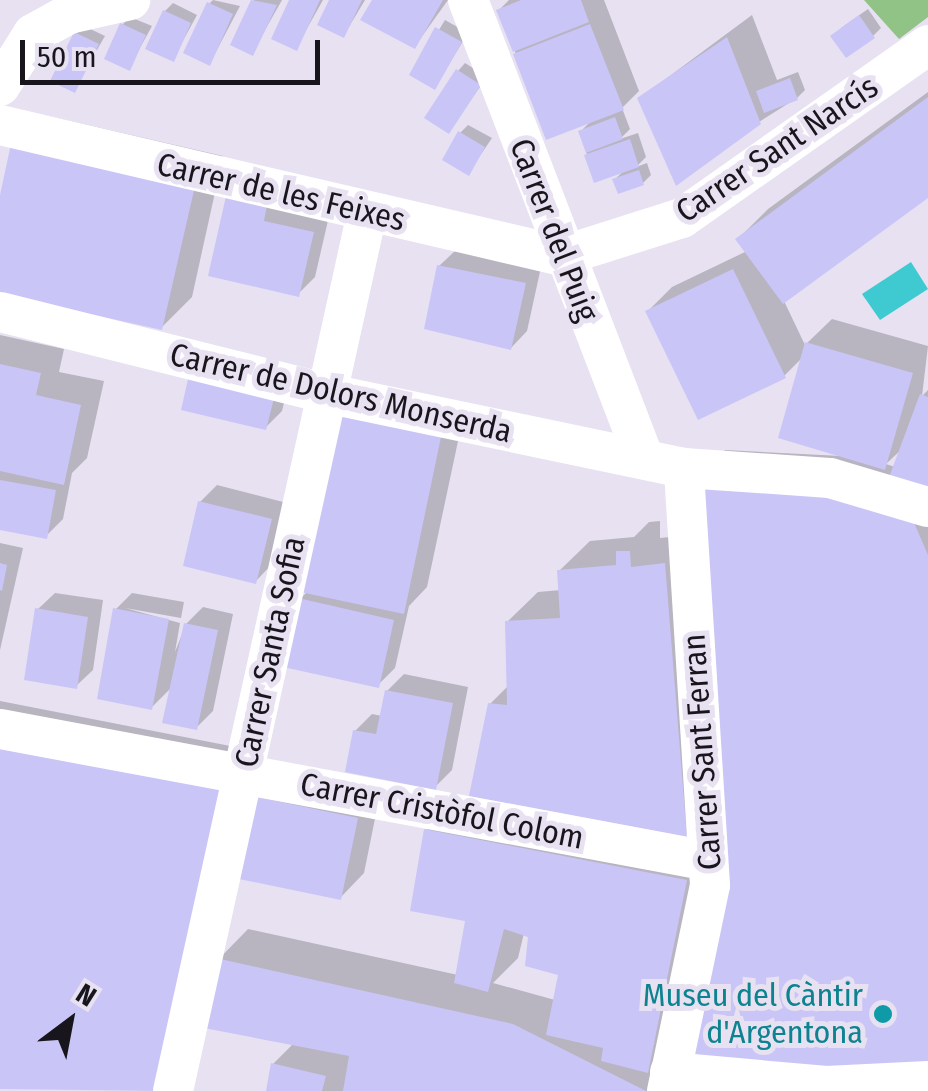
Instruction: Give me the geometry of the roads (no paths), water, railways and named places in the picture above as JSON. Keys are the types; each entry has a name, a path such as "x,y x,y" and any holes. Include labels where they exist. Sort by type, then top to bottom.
{"street":[{"path":"0,86 33,34 69,14 130,0"},
{"name":"Carrer del Puig","path":"468,0 562,256 644,459"},
{"name":"Carrer Sant Narcís","path":"562,256 682,218 928,45"},
{"name":"Carrer de les Feixes","path":"0,125 562,256"},
{"name":"Carrer Santa Sofia","path":"172,1091 367,213"},
{"name":"Carrer de Dolors Monserda","path":"0,312 324,393 684,468 830,478 924,514"},
{"name":"Carrer Sant Ferran","path":"668,1082 710,885 684,468"},
{"name":"Carrer Cristòfol Colom","path":"0,729 708,861"},
{"path":"668,1082 826,1086 928,1081"}],"water":[{"path":"911,262 928,289 880,320 862,294"}],"place":[{"name":"Museu del Càntir d'Argentona","path":"883,1014"}]}
